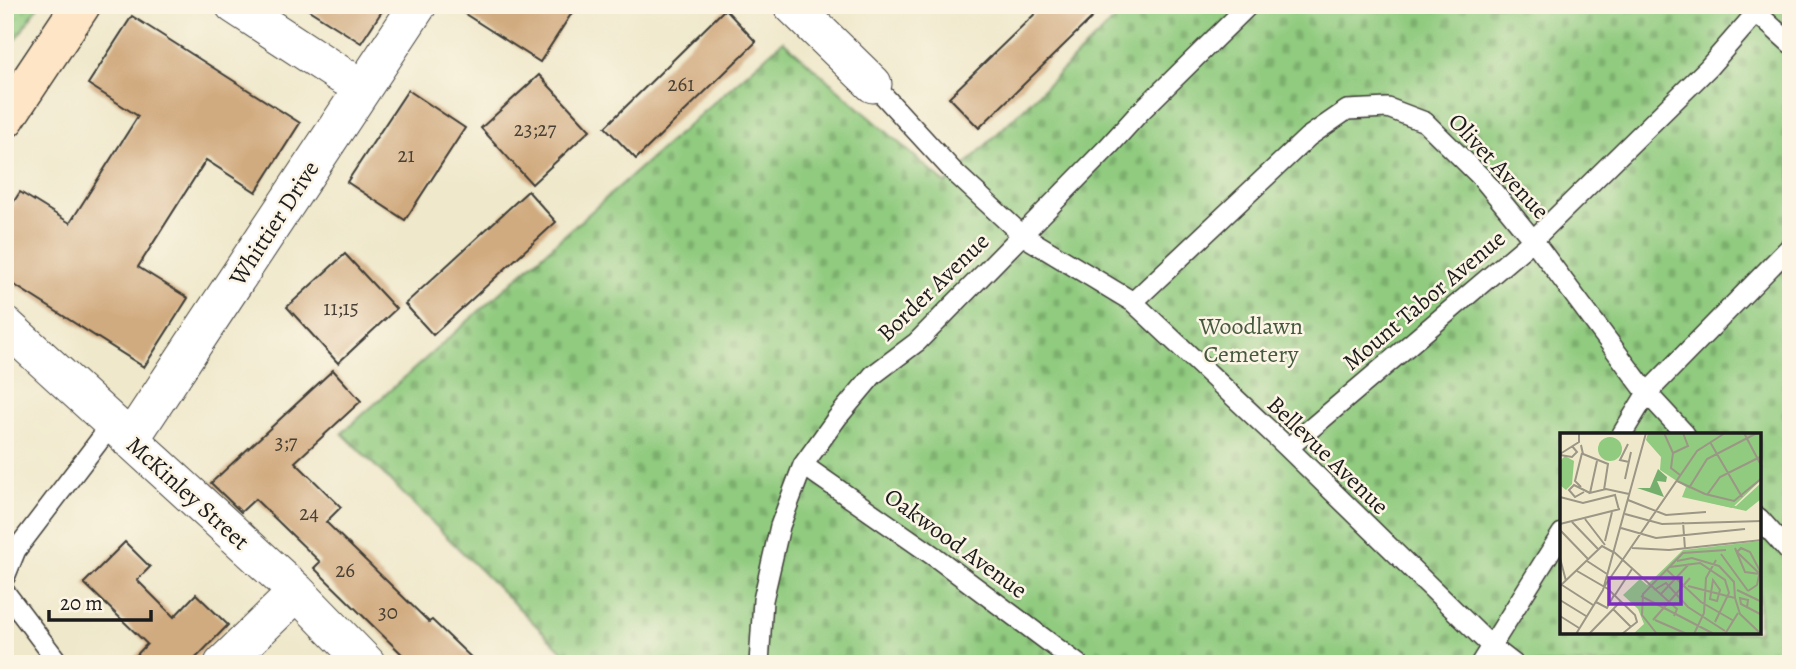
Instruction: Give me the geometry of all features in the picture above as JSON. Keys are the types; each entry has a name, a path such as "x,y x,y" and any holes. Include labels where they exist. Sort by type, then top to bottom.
{"main road":[{"path":"5,119 81,5"}],"street":[{"path":"234,5 363,87"},
{"name":"Whittier Drive","path":"121,432 418,5"},
{"path":"792,5 873,85"},
{"name":"McKinley Street","path":"5,325 297,592 368,664"},
{"path":"223,664 297,592"}],"lane":[{"name":"Border Avenue","path":"760,664 763,600 780,526 803,465 837,418 873,375 917,342 1139,113 1249,5"},
{"path":"1756,8 1791,44"},
{"name":"Mount Tabor Avenue","path":"1288,448 1533,240 1708,68 1756,8"},
{"name":"Bellevue Avenue","path":"873,85 959,177 1022,235 1133,302 1288,448 1492,648 1514,664"},
{"name":"Olivet Avenue","path":"1133,302 1308,137 1347,110 1388,108 1425,122 1483,179 1533,240 1647,393 1683,433"},
{"path":"1623,433 1647,393 1791,246"},
{"path":"5,577 16,550 121,432"},
{"name":"Oakwood Avenue","path":"803,465 938,559 1078,664"},
{"path":"1761,520 1791,554"},
{"path":"1480,664 1560,536"},
{"path":"5,592 57,664"}],"green space":[{"path":"5,5 39,5 5,56"},
{"name":"Woodlawn Cemetery","path":"1129,5 1791,5 1791,664 575,664 342,433 783,41 946,184"}],"building":[{"path":"301,5 386,5 361,43"},
{"path":"451,5 577,5 540,62"},
{"path":"1044,5 1105,5 979,128 949,97"},
{"path":"725,9 756,42 636,159 605,127"},
{"path":"132,16 300,123 256,192 206,160 138,267 188,298 144,367 5,279 5,215 20,192 70,223 138,116 88,84"},
{"path":"539,75 590,130 532,184 481,128"},
{"path":"408,90 465,128 405,220 347,182"},
{"path":"528,191 556,222 433,335 405,304"},
{"path":"345,254 396,309 338,363 287,307"},
{"path":"333,370 361,401 295,462 341,507 326,522 429,622 432,620 478,664 412,664 314,568 320,562 255,499 241,512 211,483"},
{"path":"125,542 150,567 137,580 174,617 196,594 228,625 190,664 128,664 147,644 84,583"}]}
